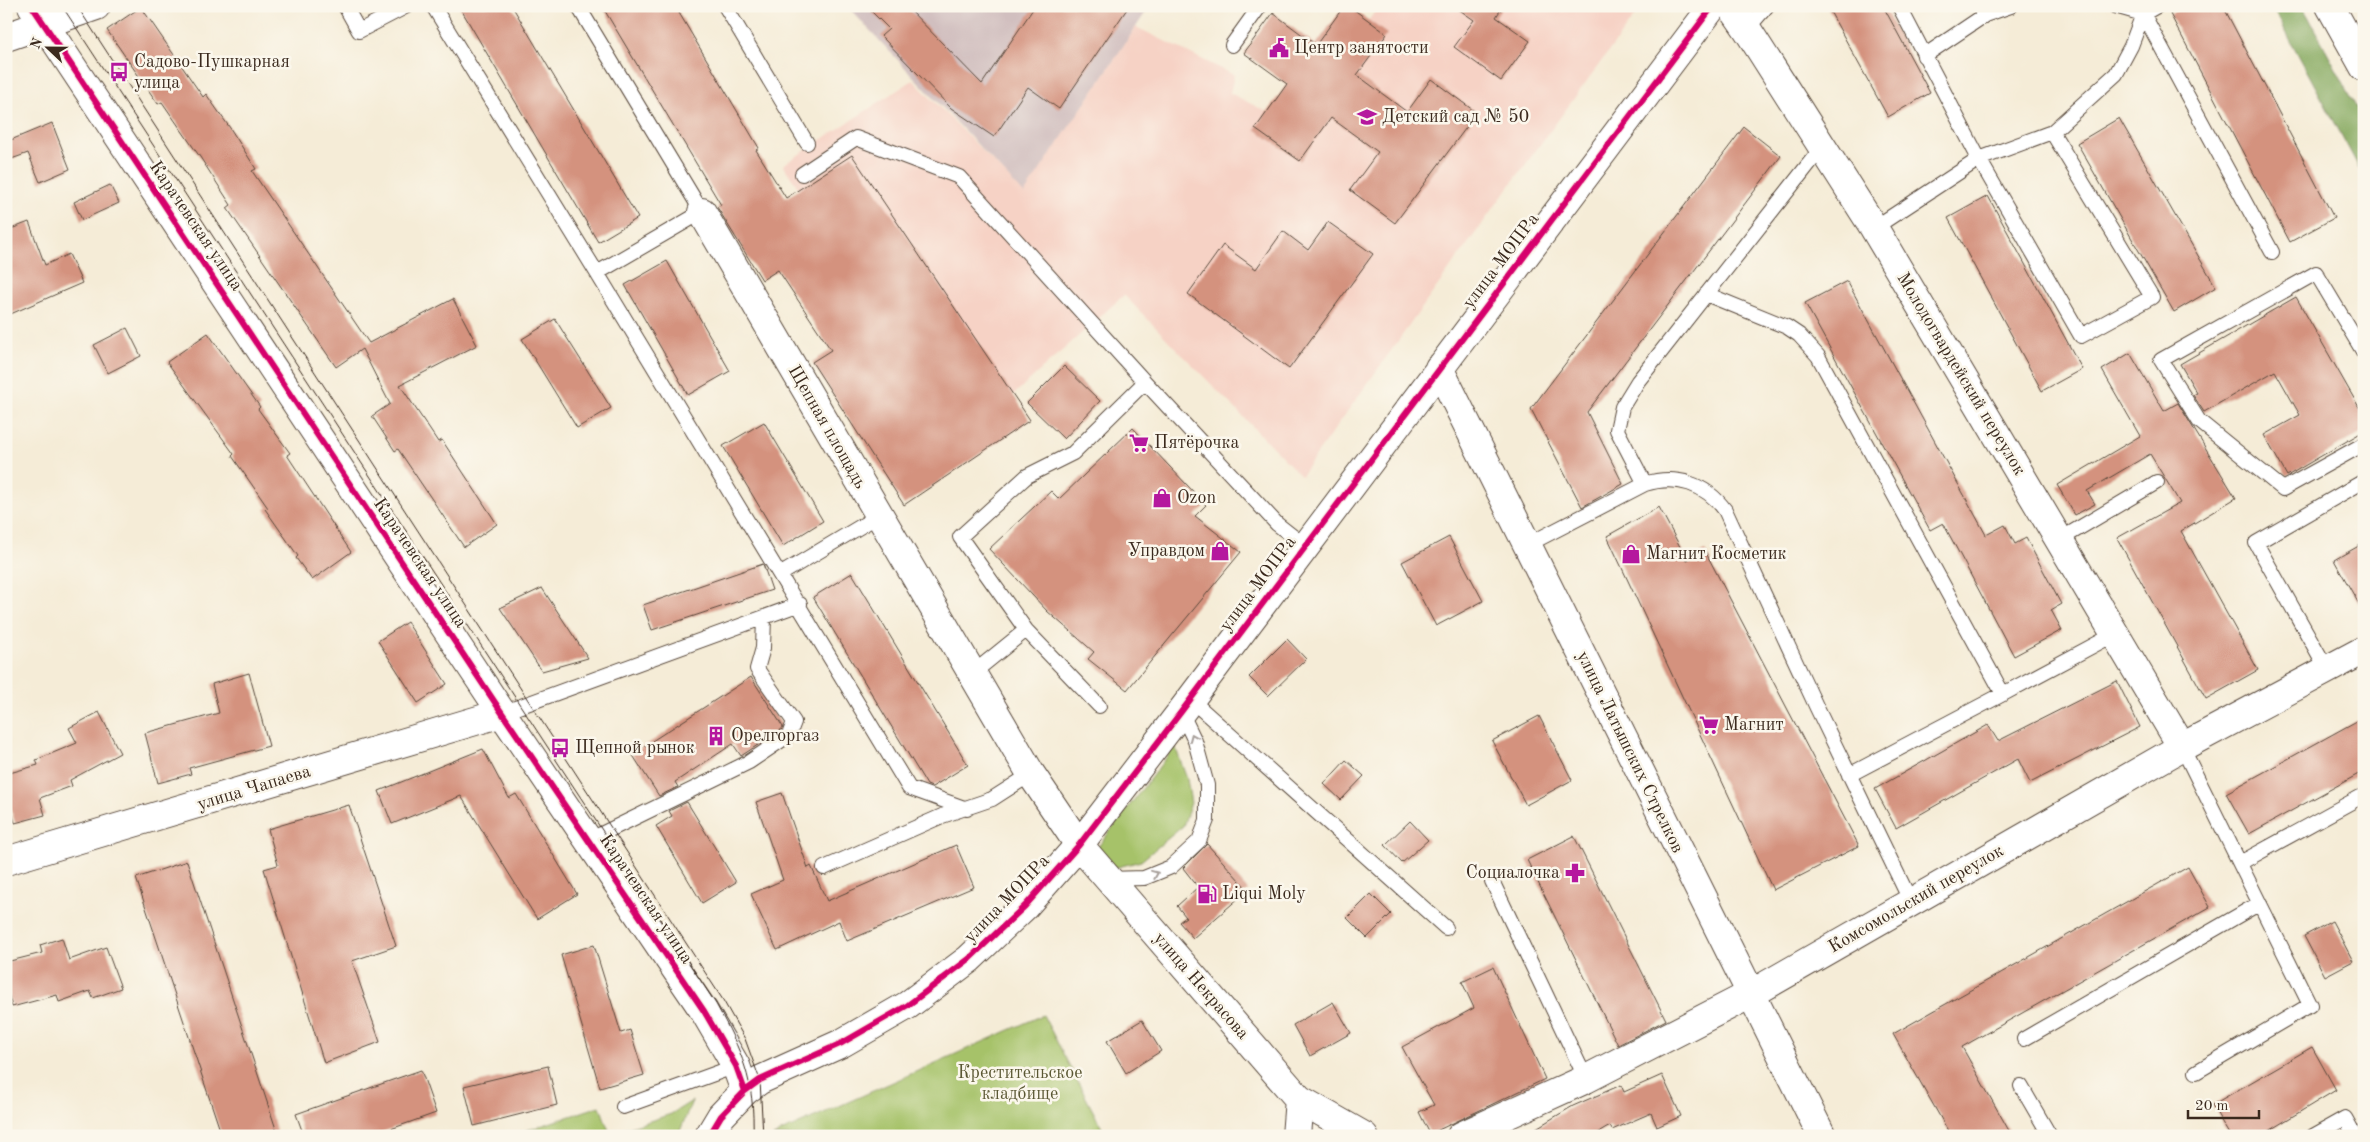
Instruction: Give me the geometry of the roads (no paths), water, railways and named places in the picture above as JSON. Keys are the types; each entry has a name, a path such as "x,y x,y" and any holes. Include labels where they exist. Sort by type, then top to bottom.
{"street":[{"path":"6,36 38,15 96,6"},
{"name":"улица МОПРа","path":"745,1091 760,1080 842,1042 908,1004 976,953 1026,906 1079,846 1186,706 1713,6"},
{"name":"Молодогвардейский переулок","path":"1731,6 1823,146 1874,228 2182,747"},
{"path":"2330,6 2364,66"},
{"name":"Карачевская улица","path":"38,15 502,713 704,1011 736,1066 745,1091"},
{"name":"Щепная площадь","path":"702,212 878,516 973,673 1031,774 1079,846"},
{"name":"улица Латышских Стрелков","path":"1439,368 1822,1136"},
{"name":"Комсомольский переулок","path":"1461,1136 1586,1079 1751,994 2182,747 2364,650"},
{"name":"улица Чапаева","path":"6,862 502,713"},
{"name":"улица Некрасова","path":"1079,846 1299,1099"},
{"path":"709,1136 721,1116 745,1091"},
{"path":"1296,1136 1299,1099 1364,1136"}],"lane":[{"path":"345,6 359,31 407,6"},
{"path":"433,6 800,604 909,788 967,808"},
{"name":"Щепная площадь","path":"578,6 702,212"},
{"path":"726,6 807,142"},
{"path":"1232,45 1260,6"},
{"path":"1747,29 1766,6"},
{"path":"1899,6 1980,159 2081,336 2152,297 2052,132"},
{"path":"1924,56 1982,11 2011,6"},
{"path":"2115,6 2141,10 2157,6"},
{"path":"1874,228 1980,159 2052,132 2116,74 2131,46 2141,10"},
{"path":"2141,10 2272,252"},
{"path":"802,174 856,138 959,177 1276,524 1305,546"},
{"path":"1645,484 1618,430 1622,407 1638,381 1823,146"},
{"path":"597,273 702,212"},
{"path":"2364,353 2316,273 2161,360 2200,421 2283,489 2364,444"},
{"path":"1706,294 1787,328 1804,340 1818,356 2003,694"},
{"path":"1099,706 1026,630 960,537 1027,476 1072,454 1145,382"},
{"path":"1528,545 1645,484 1659,480 1692,484 1707,490 1725,510 1849,775 1911,902"},
{"path":"2327,669 2256,543 2364,481"},
{"path":"2059,540 2157,482"},
{"path":"781,574 878,516"},
{"path":"502,713 800,604"},
{"path":"589,840 749,762 789,735 794,722 756,669 763,648 764,617"},
{"path":"973,673 1026,630"},
{"path":"1849,775 2115,634"},
{"path":"1108,879 1144,878 1171,868 1198,841 1207,820 1207,785 1186,706"},
{"path":"1186,706 1446,928"},
{"path":"2182,747 2310,1005 2196,1072"},
{"path":"824,868 942,816 992,799 1031,774"},
{"path":"2240,863 2364,795"},
{"path":"1492,882 1586,1079"},
{"path":"2024,1039 2260,903"},
{"path":"623,1108 736,1066"},
{"path":"2021,1086 2050,1136"},
{"path":"2313,1136 2345,1118 2355,1136"}],"tram line":[{"path":"62,6 716,1004 740,1052 745,1067 752,1098 753,1136"},
{"path":"77,6 723,1000 745,1039 760,1080 763,1136"}],"place":[{"name":"Центр занятости","path":"1279,48"},
{"name":"Садово-Пушкарная улица","path":"119,72"},
{"name":"Детский сад № 50","path":"1367,117"},
{"name":"Пятёрочка","path":"1139,443"},
{"name":"Ozon","path":"1162,498"},
{"name":"Управдом","path":"1220,551"},
{"name":"Магнит Косметик","path":"1631,554"},
{"name":"Магнит","path":"1709,725"},
{"name":"Орелгоргаз","path":"716,736"},
{"name":"Щепной рынок","path":"560,748"},
{"name":"Социалочка","path":"1575,873"},
{"name":"Liqui Moly","path":"1207,894"}],"park label":[{"name":"Крестительское кладбище","path":"1020,1083"}]}
